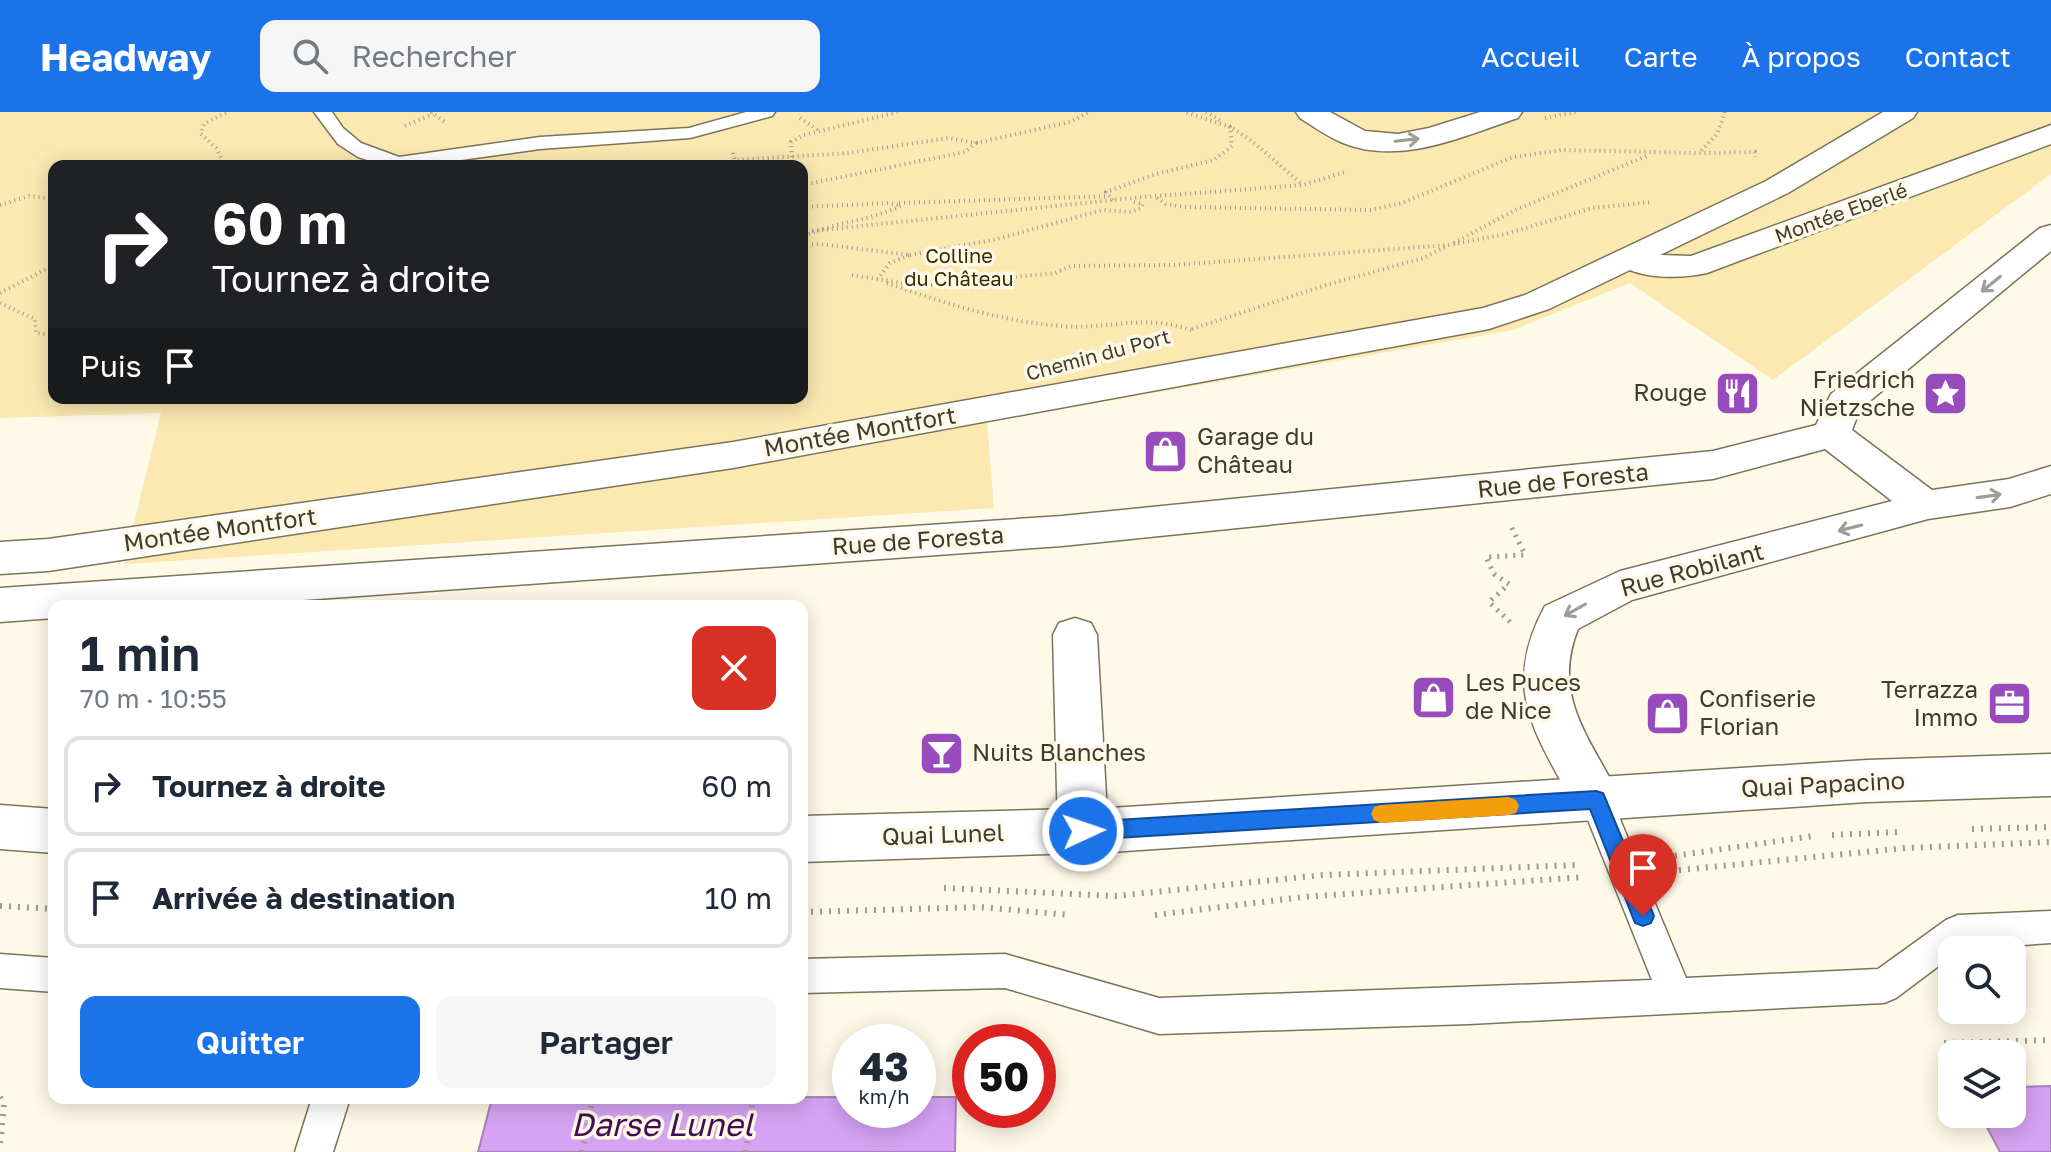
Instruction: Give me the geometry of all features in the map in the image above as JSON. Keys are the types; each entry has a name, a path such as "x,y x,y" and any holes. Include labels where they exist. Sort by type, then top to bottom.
{"street":[{"path":"1321,119 1360,139 1402,142 1433,137 1508,112"},
{"name":"Montée Eberlé","path":"1699,222 1777,187 1903,112"},
{"name":"Montée Eberlé","path":"1629,256 1644,265 1695,266 2051,134"},
{"name":"Montée Montfort","path":"0,558 48,555 733,455 1489,318 1537,302 1699,222"},
{"path":"2051,235 1844,403 1831,434 1925,505 2010,493 2051,480"},
{"name":"Rue de Foresta","path":"72,600 1062,531 1713,465 1831,434"},
{"name":"Rue Robilant","path":"1596,800 1557,721 1545,687 1546,655 1560,618 1620,587 1879,520 1925,505"},
{"name":"Rue de Foresta","path":"0,605 48,602"},
{"path":"1075,635 1083,831"},
{"name":"Quai Papacino","path":"1083,831 1867,781 2051,775"},
{"path":"0,827 48,831"},
{"name":"Quai Lunel","path":"808,839 1083,831"}],"lane":[{"path":"323,112 330,126 350,146 384,160"},
{"path":"420,160 540,143 669,136 721,127 766,112"},
{"path":"1596,800 1675,994"},
{"path":"808,976 1005,971 1159,1016 1469,1006 1884,986 1958,931 2051,927"},
{"path":"0,971 48,975"},
{"path":"314,1152 329,1104"}],"path":[{"path":"223,160 216,148 201,134 204,124 227,112"},
{"path":"792,157 791,142 819,131 898,112"},
{"path":"721,127 735,160 849,153 948,138 976,143 1070,122 1089,112"},
{"path":"1185,112 1230,127"},
{"path":"1206,112 1252,141 1303,185"},
{"path":"1699,153 1717,134 1725,112"},
{"path":"876,278 890,263 910,255 997,239 1103,210 1131,212 1141,208 1143,204 1113,201 1106,192 1156,174 1214,160 1232,146 1230,127"},
{"path":"814,231 1154,196 1303,185 1339,175 1402,142"},
{"path":"808,184 965,152 976,143"},
{"path":"1154,196 1166,204 1185,207 1370,210 1402,203 1513,157 1562,150 1653,154 1755,152 1754,161"},
{"path":"1192,329 1326,285 1424,258 1515,210 1653,154"},
{"path":"0,205 29,196 48,198"},
{"path":"808,207 1109,196"},
{"path":"852,275 920,286 1055,273 1071,266 1174,265 1351,255 1449,245 1506,234 1592,208 1667,201"},
{"path":"808,233 828,225 886,213 901,206 899,203"},
{"path":"808,245 910,255"},
{"path":"0,293 48,268"},
{"name":"Chemin du Port","path":"876,278 923,297 1039,325 1084,328 1126,322 1192,329 1194,341"},
{"path":"0,303 35,319 36,333 48,335"},
{"path":"1489,602 1509,584 1494,574 1486,557 1525,555"},
{"path":"1959,830 2051,827"},
{"path":"941,888 1115,896 1323,875 1621,862 1817,836 1913,831"},
{"path":"0,906 48,909"},
{"path":"808,912 980,907 1069,915"},
{"path":"2026,1041 2051,1040"},
{"path":"0,1097 4,1105 0,1145"},
{"path":"582,1152 592,1104"},
{"path":"746,1152 752,1104"}],"green space":[{"name":"Colline du Château","path":"0,112 2051,112 2051,174 1773,380 1630,283 1513,330 987,422 994,508 124,564 161,413 0,418"}],"water":[{"path":"2051,1086 2051,1152 2000,1152 1987,1128 2026,1128 2026,1087"},
{"name":"Darse Lunel","path":"808,1097 832,1097 832,1128 936,1128 936,1097 952,1097 955,1152 478,1152 490,1104 808,1104"}],"slow traffic":[{"path":"1381,814 1509,806"}],"place":[{"name":"Rouge","path":"1738,393"},
{"name":"Friedrich Nietzsche","path":"1946,394"},
{"name":"Garage du Château","path":"1166,451"},
{"name":"Les Puces de Nice","path":"1434,697"},
{"name":"Terrazza Immo","path":"2009,704"},
{"name":"Confiserie Florian","path":"1668,713"},
{"name":"Nuits Blanches","path":"941,753"}],"route":[{"path":"1083,831 1596,800 1643,916"}]}
